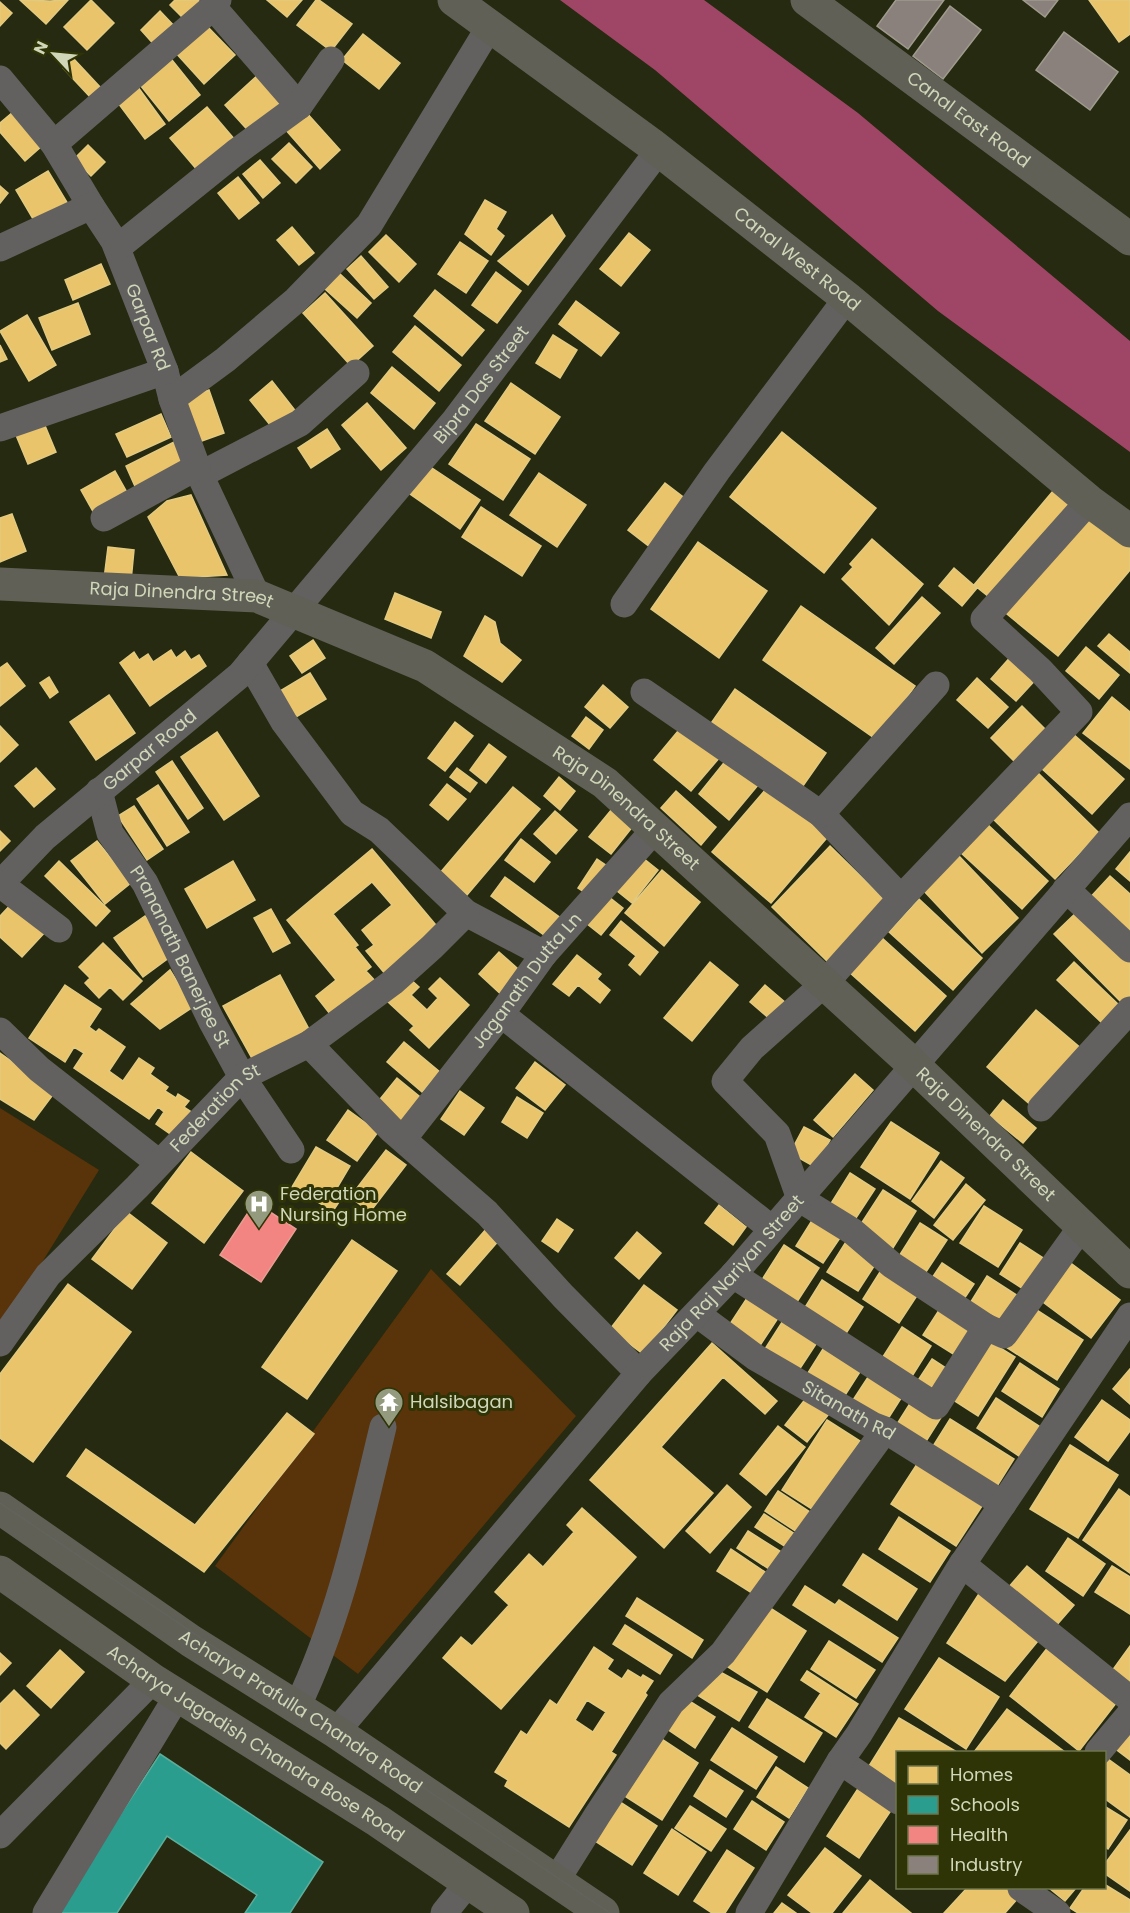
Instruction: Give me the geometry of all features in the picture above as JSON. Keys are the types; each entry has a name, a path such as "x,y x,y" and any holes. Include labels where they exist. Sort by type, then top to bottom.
{"main road":[{"name":"Canal West Road","path":"454,0 659,150 847,298 1089,501 1130,531"},
{"name":"Canal East Road","path":"807,0 1130,239"},
{"name":"Raja Dinendra Street","path":"0,584 257,596 426,666 605,783 915,1066 1130,1272"},
{"name":"Acharya Prafulla Chandra Road","path":"0,1508 191,1641 336,1732 603,1913"},
{"name":"Acharya Jagadish Chandra Bose Road","path":"0,1572 165,1687 378,1821 513,1913"}],"street":[{"path":"54,144 215,4 299,106"},
{"path":"172,399 225,360 296,300 369,225 490,26"},
{"path":"117,248 235,153 299,106 331,60"},
{"name":"Garpar Rd","path":"0,79 54,144 90,206 114,241 165,371 172,399 199,471 257,596"},
{"name":"Bipra Das Street","path":"295,612 455,420 659,150"},
{"path":"0,248 90,206"},
{"path":"624,604 717,471 847,298"},
{"path":"0,428 165,371"},
{"path":"104,518 300,423 356,373"},
{"path":"1082,1226 1004,1335 986,1327 892,1265 852,1231 800,1199 777,1134 725,1081 752,1048 825,983 901,898 1079,712 1040,670 984,619 1089,501"},
{"name":"Garpar Road","path":"0,884 45,837 240,675 295,612"},
{"path":"250,663 284,722 352,813 380,830 466,913 544,954"},
{"path":"821,814 936,685"},
{"path":"644,692 821,814 901,898"},
{"name":"Prananath Banerjee St","path":"99,791 110,833 145,883 211,1020 242,1077 291,1150"},
{"name":"Raja Raj Nariyan Street","path":"336,1732 639,1373 697,1314 800,1199 1130,816"},
{"name":"Jaganath Dutta Ln","path":"403,1140 501,1014 544,954 656,828"},
{"path":"0,884 59,929"},
{"path":"1066,889 1130,949"},
{"name":"Federation St","path":"0,1343 48,1275 242,1077 309,1044 393,982 466,913"},
{"path":"1041,1108 1130,1010"},
{"path":"501,1014 772,1229"},
{"path":"0,1031 39,1069 159,1163"},
{"path":"309,1044 403,1140 487,1214 639,1373"},
{"path":"733,1275 936,1406 986,1327"},
{"name":"Sitanath Rd","path":"697,1314 755,1357 872,1425 885,1430 1003,1504"},
{"path":"749,1913 962,1564 1130,1316"},
{"path":"297,1707 332,1624 383,1427"},
{"path":"556,1881 671,1703 723,1653 885,1430"},
{"path":"962,1564 1130,1699"},
{"path":"0,1835 165,1687"},
{"path":"46,1913 165,1687"},
{"path":"1099,1751 1130,1714"},
{"path":"840,1761 896,1800"},
{"path":"444,1913 468,1883"},
{"path":"1024,1889 1057,1913"}],"shaded area":[{"path":"560,0 704,0 858,113 1130,341 1130,452 938,311 655,70"},
{"path":"0,1108 99,1170 4,1324 0,1321"},
{"path":"431,1269 576,1416 358,1674 215,1566"}],"building: Homes":[{"path":"20,0 50,1 68,0 46,24"},
{"path":"91,0 114,23 87,50 64,27"},
{"path":"175,0 198,0 202,4 185,20 170,5"},
{"path":"267,0 302,0 287,17"},
{"path":"316,0 352,24 331,51 297,25"},
{"path":"1089,0 1130,0 1130,34 1119,42"},
{"path":"0,2 12,13 0,26"},
{"path":"160,11 177,29 157,48 141,30"},
{"path":"205,24 235,55 204,84 175,52"},
{"path":"363,34 400,63 379,89 342,60"},
{"path":"168,55 200,95 169,121 137,81"},
{"path":"73,58 101,88 91,98 63,68"},
{"path":"258,75 286,106 253,136 225,105"},
{"path":"135,83 165,124 145,139 115,99"},
{"path":"207,107 235,140 198,171 170,138"},
{"path":"305,111 340,150 320,169 285,129"},
{"path":"13,112 42,146 25,161 0,132 0,123"},
{"path":"289,143 312,167 296,183 272,159"},
{"path":"88,145 105,162 91,176 74,159"},
{"path":"260,160 280,183 263,198 243,174"},
{"path":"48,171 68,204 36,224 16,190"},
{"path":"238,177 259,203 239,219 218,193"},
{"path":"0,186 8,193 0,203"},
{"path":"485,200 506,212 496,229 504,236 491,255 465,234"},
{"path":"552,215 565,236 528,285 498,261"},
{"path":"292,227 314,253 299,265 277,240"},
{"path":"629,233 650,250 621,286 600,269"},
{"path":"386,235 416,264 399,282 369,252"},
{"path":"460,242 488,261 466,293 438,274"},
{"path":"361,256 388,287 374,299 347,269"},
{"path":"101,264 110,284 73,300 65,280"},
{"path":"496,272 521,291 497,323 472,305"},
{"path":"339,273 371,303 357,318 325,289"},
{"path":"435,290 484,330 462,356 414,316"},
{"path":"325,293 373,346 351,366 303,313"},
{"path":"576,301 619,333 601,356 559,324"},
{"path":"78,303 90,334 52,350 39,318"},
{"path":"27,315 56,365 29,381 0,331"},
{"path":"415,326 461,365 439,391 393,352"},
{"path":"553,335 577,350 560,378 536,363"},
{"path":"0,345 7,359 0,362"},
{"path":"392,367 435,403 414,429 371,393"},
{"path":"272,381 297,413 275,431 250,400"},
{"path":"511,383 560,417 535,454 485,421"},
{"path":"209,390 224,433 199,442 184,399"},
{"path":"367,403 406,448 381,470 342,425"},
{"path":"161,414 171,437 127,457 116,434"},
{"path":"41,416 56,452 28,464 13,428"},
{"path":"476,424 530,459 503,500 449,464"},
{"path":"327,429 340,449 311,468 298,448"},
{"path":"782,432 876,508 824,573 730,497"},
{"path":"174,442 187,469 138,493 126,466"},
{"path":"429,466 480,500 460,529 410,494"},
{"path":"115,471 129,496 95,515 81,490"},
{"path":"539,473 586,505 557,547 510,515"},
{"path":"665,483 691,503 655,551 628,530"},
{"path":"1058,485 1077,501 994,601 974,585"},
{"path":"191,495 227,575 180,578 148,517 167,501"},
{"path":"481,507 541,546 522,576 462,537"},
{"path":"1088,507 1130,542 1130,570 1058,656 1002,610"},
{"path":"12,514 26,551 0,562 0,518"},
{"path":"872,539 923,584 889,625 842,579 853,567 850,564"},
{"path":"698,542 767,591 719,658 651,609"},
{"path":"108,547 134,550 131,581 104,579"},
{"path":"954,568 977,588 962,606 939,586"},
{"path":"395,593 441,612 431,638 385,619"},
{"path":"922,597 940,613 894,664 876,648"},
{"path":"801,606 915,686 877,740 763,660"},
{"path":"485,616 495,622 500,643 521,660 502,682 464,656"},
{"path":"1109,634 1130,652 1130,673 1098,646"},
{"path":"313,640 325,658 302,673 290,656"},
{"path":"1086,647 1119,675 1099,699 1066,671"},
{"path":"171,650 176,658 185,651 191,660 199,655 206,666 150,706 120,663 134,652 139,660 148,654 153,662"},
{"path":"1013,654 1039,676 1016,701 991,679"},
{"path":"7,663 25,686 0,706 0,668"},
{"path":"310,673 326,699 296,717 280,691"},
{"path":"49,677 58,692 50,698 40,683"},
{"path":"977,678 1008,707 988,728 957,700"},
{"path":"603,685 628,707 610,728 585,707"},
{"path":"735,689 826,753 798,793 707,729"},
{"path":"109,695 135,733 96,760 70,722"},
{"path":"1112,697 1130,712 1130,769 1083,733"},
{"path":"1022,706 1049,733 1018,765 991,738"},
{"path":"586,717 603,730 589,749 572,736"},
{"path":"455,722 473,736 445,771 428,758"},
{"path":"683,725 720,757 691,791 654,760"},
{"path":"0,726 18,745 0,762"},
{"path":"217,732 259,796 224,820 181,757"},
{"path":"1072,733 1124,779 1092,814 1041,768"},
{"path":"489,744 506,757 486,783 470,770"},
{"path":"727,759 758,785 729,820 699,794"},
{"path":"172,761 203,808 188,819 156,772"},
{"path":"36,768 55,789 34,807 15,786"},
{"path":"457,768 477,783 470,792 450,777"},
{"path":"1035,770 1099,833 1055,879 990,816"},
{"path":"559,777 575,791 560,810 544,796"},
{"path":"772,782 831,833 771,903 712,852"},
{"path":"447,784 466,799 448,820 430,805"},
{"path":"158,785 189,832 167,846 137,799"},
{"path":"513,787 540,809 467,895 440,873"},
{"path":"676,791 716,827 701,845 661,808"},
{"path":"134,806 163,849 147,860 118,816"},
{"path":"612,809 633,826 611,854 589,837"},
{"path":"555,811 577,830 556,854 534,834"},
{"path":"986,823 1048,881 1022,909 960,852"},
{"path":"0,831 10,841 0,851"},
{"path":"521,839 550,862 534,882 505,860"},
{"path":"97,841 131,883 105,904 71,861"},
{"path":"830,846 889,904 830,964 772,907"},
{"path":"372,849 440,930 386,975 366,951 374,945 362,930 392,905 372,882 333,914 358,945 355,947 371,967 366,971 377,983 334,1019 316,996 336,980 287,920"},
{"path":"1130,852 1130,881 1116,869"},
{"path":"638,854 658,870 632,903 612,887"},
{"path":"959,856 1018,918 982,953 923,890"},
{"path":"597,859 610,868 590,896 578,888"},
{"path":"59,861 110,911 96,926 45,876"},
{"path":"233,861 255,900 207,928 185,889"},
{"path":"662,870 700,902 664,946 625,913"},
{"path":"1110,876 1130,894 1130,944 1086,902"},
{"path":"505,877 562,919 548,938 491,896"},
{"path":"604,893 623,908 601,935 582,920"},
{"path":"919,899 982,958 953,990 889,932"},
{"path":"15,900 47,930 22,957 0,937 0,916"},
{"path":"1081,908 1130,957 1130,1000 1124,1005 1054,934"},
{"path":"271,909 290,943 273,952 254,918"},
{"path":"145,916 174,954 143,977 114,938"},
{"path":"621,921 658,952 640,975 629,965 636,956 610,935"},
{"path":"881,937 946,996 915,1031 849,972"},
{"path":"103,943 142,981 123,1000 110,987 99,998 85,983 90,978 79,967"},
{"path":"499,952 526,976 506,999 479,974"},
{"path":"577,955 601,974 597,979 610,990 600,1003 578,985 569,996 553,984"},
{"path":"710,962 738,985 692,1041 664,1018"},
{"path":"1074,962 1120,1006 1103,1024 1057,980"},
{"path":"170,970 193,1007 160,1029 131,1004"},
{"path":"280,975 310,1031 254,1062 223,1006"},
{"path":"409,978 419,987 411,995 427,1010 438,998 429,989 440,978 469,1005 429,1048 410,1030 414,1026 388,1002"},
{"path":"65,985 101,1009 89,1027 96,1032 99,1029 125,1047 109,1071 123,1081 139,1058 154,1068 150,1074 168,1087 165,1091 176,1098 178,1094 189,1101 184,1107 193,1113 176,1138 156,1124 164,1112 158,1107 149,1119 74,1068 84,1053 74,1047 65,1062 29,1038"},
{"path":"765,985 786,1003 771,1020 750,1002"},
{"path":"1036,1010 1082,1049 1033,1107 987,1067"},
{"path":"404,1042 440,1072 422,1092 387,1062"},
{"path":"0,1053 55,1092 34,1120 0,1099"},
{"path":"535,1062 565,1085 545,1110 516,1088"},
{"path":"855,1074 873,1090 833,1137 814,1120"},
{"path":"397,1078 424,1100 404,1125 377,1103"},
{"path":"460,1091 484,1108 464,1135 441,1119"},
{"path":"517,1097 543,1113 527,1138 502,1122"},
{"path":"1003,1100 1036,1128 1023,1143 990,1116"},
{"path":"348,1110 378,1132 357,1161 327,1140"},
{"path":"891,1122 939,1153 910,1199 861,1167"},
{"path":"804,1127 830,1140 815,1167 790,1153"},
{"path":"316,1147 350,1166 331,1198 339,1202 333,1211 292,1187"},
{"path":"386,1150 406,1165 370,1212 350,1197"},
{"path":"191,1152 243,1191 204,1243 152,1203"},
{"path":"941,1161 964,1178 934,1218 912,1201"},
{"path":"850,1173 875,1189 854,1221 830,1205"},
{"path":"966,1184 985,1200 953,1240 934,1225"},
{"path":"883,1190 916,1211 891,1251 857,1230"},
{"path":"719,1205 746,1227 733,1245 705,1223"},
{"path":"984,1206 1022,1230 998,1267 960,1243"},
{"path":"127,1212 167,1243 132,1289 92,1259"},
{"path":"816,1214 844,1232 823,1263 796,1246"},
{"path":"557,1219 573,1230 558,1252 542,1241"},
{"path":"920,1223 947,1240 920,1281 894,1264"},
{"path":"487,1228 500,1239 460,1285 447,1274"},
{"path":"637,1232 661,1253 639,1279 615,1258"},
{"path":"849,1237 880,1257 858,1291 827,1272"},
{"path":"352,1240 397,1271 307,1399 262,1367"},
{"path":"1020,1243 1051,1263 1031,1294 1000,1274"},
{"path":"784,1245 819,1268 793,1308 758,1286"},
{"path":"1068,1261 1120,1300 1091,1338 1039,1299"},
{"path":"942,1263 974,1284 960,1305 928,1284"},
{"path":"885,1264 922,1288 899,1323 863,1299"},
{"path":"987,1276 1018,1296 998,1328 967,1308"},
{"path":"822,1280 863,1307 845,1335 804,1309"},
{"path":"68,1284 131,1332 33,1462 0,1438 0,1374"},
{"path":"644,1285 677,1310 643,1354 610,1329"},
{"path":"751,1292 782,1312 757,1350 726,1330"},
{"path":"943,1304 978,1327 958,1357 923,1335"},
{"path":"1032,1307 1083,1340 1057,1380 1006,1347"},
{"path":"786,1316 820,1338 797,1373 763,1352"},
{"path":"902,1327 931,1346 909,1381 879,1363"},
{"path":"984,1338 1015,1357 978,1416 947,1396"},
{"path":"828,1341 865,1364 842,1400 806,1376"},
{"path":"712,1343 777,1401 765,1414 723,1377 661,1447 713,1493 664,1548 590,1480"},
{"path":"932,1359 949,1370 931,1400 913,1388"},
{"path":"1020,1363 1059,1389 1042,1417 1002,1391"},
{"path":"1130,1369 1130,1404 1113,1389"},
{"path":"872,1371 905,1392 886,1422 853,1400"},
{"path":"810,1393 832,1410 807,1442 785,1425"},
{"path":"914,1397 942,1416 925,1443 897,1424"},
{"path":"996,1398 1042,1428 1022,1458 977,1428"},
{"path":"1102,1400 1130,1420 1130,1431 1108,1461 1075,1437"},
{"path":"287,1413 314,1434 204,1572 67,1476 86,1449 195,1525"},
{"path":"950,1419 1014,1459 994,1491 930,1451"},
{"path":"827,1420 860,1441 815,1511 782,1490"},
{"path":"778,1426 805,1447 766,1495 740,1474"},
{"path":"1070,1445 1118,1475 1078,1538 1030,1509"},
{"path":"919,1461 984,1503 956,1546 891,1504"},
{"path":"727,1485 751,1507 710,1553 686,1531"},
{"path":"1119,1489 1130,1497 1130,1573 1083,1540"},
{"path":"778,1491 813,1514 800,1534 765,1511"},
{"path":"582,1508 636,1557 501,1709 443,1658 461,1637 472,1646 509,1605 495,1592 529,1554 543,1567 574,1532 567,1525"},
{"path":"764,1514 798,1536 789,1549 755,1527"},
{"path":"899,1517 950,1551 930,1582 879,1549"},
{"path":"748,1531 783,1553 772,1571 737,1548"},
{"path":"1068,1538 1105,1564 1083,1596 1046,1571"},
{"path":"731,1549 768,1574 755,1595 717,1571"},
{"path":"863,1554 917,1589 897,1620 843,1585"},
{"path":"1027,1566 1074,1605 1055,1627 1008,1588"},
{"path":"1112,1566 1130,1577 1130,1614 1095,1592"},
{"path":"805,1586 835,1605 839,1600 898,1638 882,1662 793,1605"},
{"path":"982,1589 1042,1636 1005,1681 947,1643"},
{"path":"637,1598 703,1640 692,1658 626,1616"},
{"path":"767,1606 806,1631 767,1692 728,1667"},
{"path":"625,1625 672,1655 660,1674 613,1644"},
{"path":"829,1641 875,1670 856,1698 811,1669"},
{"path":"1130,1646 1130,1690 1109,1675"},
{"path":"594,1647 613,1660 607,1669 622,1679 628,1670 641,1678 643,1675 653,1681 645,1693 647,1695 611,1752 616,1755 569,1827 505,1786 508,1780 495,1772 521,1731 527,1735 550,1700 557,1705","holes":["587,1700 606,1712 593,1732 575,1720"]},
{"path":"1048,1647 1117,1702 1079,1751 1010,1696"},
{"path":"60,1650 84,1672 51,1708 27,1686"},
{"path":"0,1653 11,1663 0,1675"},
{"path":"939,1658 999,1697 966,1749 905,1709"},
{"path":"807,1671 858,1704 836,1737 805,1717 821,1693 801,1680"},
{"path":"722,1673 757,1692 739,1721 694,1693"},
{"path":"14,1690 39,1715 6,1749 0,1743 0,1704"},
{"path":"686,1699 715,1717 695,1748 667,1729"},
{"path":"767,1699 822,1733 804,1762 749,1727"},
{"path":"1007,1709 1064,1751 975,1751"},
{"path":"899,1718 955,1751 896,1751 896,1785 869,1766"},
{"path":"1130,1725 1130,1760 1113,1747"},
{"path":"732,1728 777,1757 756,1789 711,1760"},
{"path":"657,1736 698,1763 662,1820 620,1793"},
{"path":"1106,1757 1130,1775 1130,1817 1106,1799"},
{"path":"776,1767 808,1788 789,1818 757,1797"},
{"path":"710,1770 743,1791 726,1817 694,1796"},
{"path":"861,1784 894,1806 859,1858 827,1836"},
{"path":"752,1801 784,1822 766,1850 734,1829"},
{"path":"620,1802 657,1826 632,1865 595,1841"},
{"path":"690,1806 726,1829 711,1851 675,1828"},
{"path":"1106,1807 1127,1820 1108,1849 1106,1848"},
{"path":"672,1829 706,1852 678,1895 644,1873"},
{"path":"1130,1830 1130,1891 1106,1874 1106,1862"},
{"path":"825,1848 861,1876 832,1913 812,1913 788,1895"},
{"path":"727,1850 754,1868 725,1913 712,1913 694,1901"},
{"path":"870,1880 911,1913 843,1913"},
{"path":"1106,1885 1130,1900 1130,1913 1078,1913 1070,1908 1083,1889 1106,1889"},
{"path":"966,1889 1008,1889 1018,1898 1005,1913 944,1913"},
{"path":"1050,1889 1075,1889 1065,1901"},
{"path":"782,1903 796,1913 774,1913"}],"building: Schools":[{"path":"160,1754 323,1862 290,1913 245,1913 257,1895 167,1836 117,1913 56,1913"}],"building: Health":[{"path":"255,1202 296,1229 261,1282 220,1255"}],"building: Industry":[{"path":"896,0 944,0 908,49 877,26"},
{"path":"1023,0 1058,0 1045,17"},
{"path":"950,6 981,30 943,79 913,56"},
{"path":"1064,32 1118,72 1090,110 1036,70"}],"tram line":[{"path":"0,1503 610,1913"}],"place":[{"name":"Federation Nursing Home","path":"259,1230"},
{"name":"Halsibagan","path":"389,1428"}]}
